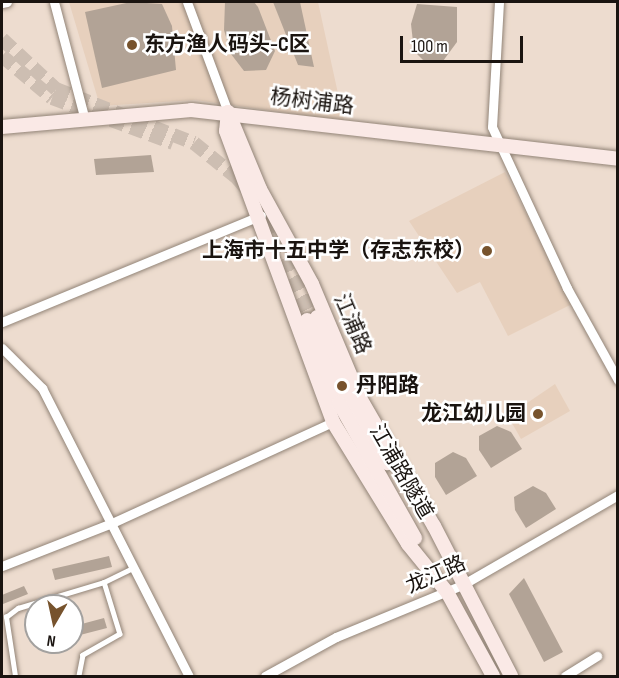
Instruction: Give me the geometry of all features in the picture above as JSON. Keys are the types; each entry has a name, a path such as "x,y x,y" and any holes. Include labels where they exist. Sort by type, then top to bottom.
{"main road":[{"name":"杨树浦路","path":"2,127 84,116 228,112 502,147 618,159"},
{"name":"江浦路","path":"228,112 265,213 280,288 333,422 408,544 436,575 447,592 493,676"},
{"name":"江浦路","path":"265,213 312,284 360,398 511,676"},
{"name":"江浦路隧道","path":"436,575 355,433 312,319 363,426 452,567"}],"street":[{"path":"2,3 7,2"},
{"path":"54,2 84,116"},
{"name":"江浦路","path":"187,2 228,112"},
{"path":"499,2 492,122 572,298 618,380"},
{"path":"2,322 265,213"},
{"path":"2,348 42,388 189,676"},
{"path":"2,566 112,523 333,422"},
{"name":"龙江路","path":"265,676 336,637 462,585 618,495"},
{"path":"565,676 597,656"}],"lane":[{"path":"15,676 6,617 18,608 104,582 133,568"},
{"path":"79,676 82,655 120,634 104,582"}],"shaded area":[{"path":"69,2 318,2 344,121 195,100 100,106"},
{"name":"上海市十五中学（存志东校）","path":"505,172 572,304 508,336 480,282 457,293 409,221"},
{"name":"龙江幼儿园","path":"555,384 570,411 521,439 508,416"}],"building":[{"name":"东方渔人码头-C区","path":"131,2 162,4 172,26 176,70 102,88 85,12"},
{"path":"225,2 254,2 258,7 275,51 266,70 244,71 231,54 224,30"},
{"path":"273,2 300,2 314,67 298,65"},
{"path":"417,4 457,7 457,42 443,61 425,62 414,51 411,24"},
{"path":"151,155 154,172 96,175 94,159"},
{"path":"497,426 511,432 522,449 491,468 479,450 479,436"},
{"path":"453,452 466,458 477,476 446,495 435,477 435,463"},
{"path":"533,486 546,493 556,509 526,528 515,510 514,497"},
{"path":"109,556 112,567 55,580 52,569"},
{"path":"524,578 563,652 544,662 509,594"},
{"path":"24,586 28,594 3,604 2,595"},
{"path":"104,618 107,628 84,634 84,623"}],"tunnel":[{"path":"2,39 56,89 194,143 237,178 271,217"},
{"path":"2,56 52,98 173,143"},
{"path":"263,222 307,320"},
{"path":"291,255 317,317"}],"place":[{"name":"东方渔人码头-C区","path":"132,45"},
{"name":"上海市十五中学（存志东校）","path":"487,251"},
{"name":"丹阳路","path":"342,386"},
{"name":"龙江幼儿园","path":"538,414"}]}
